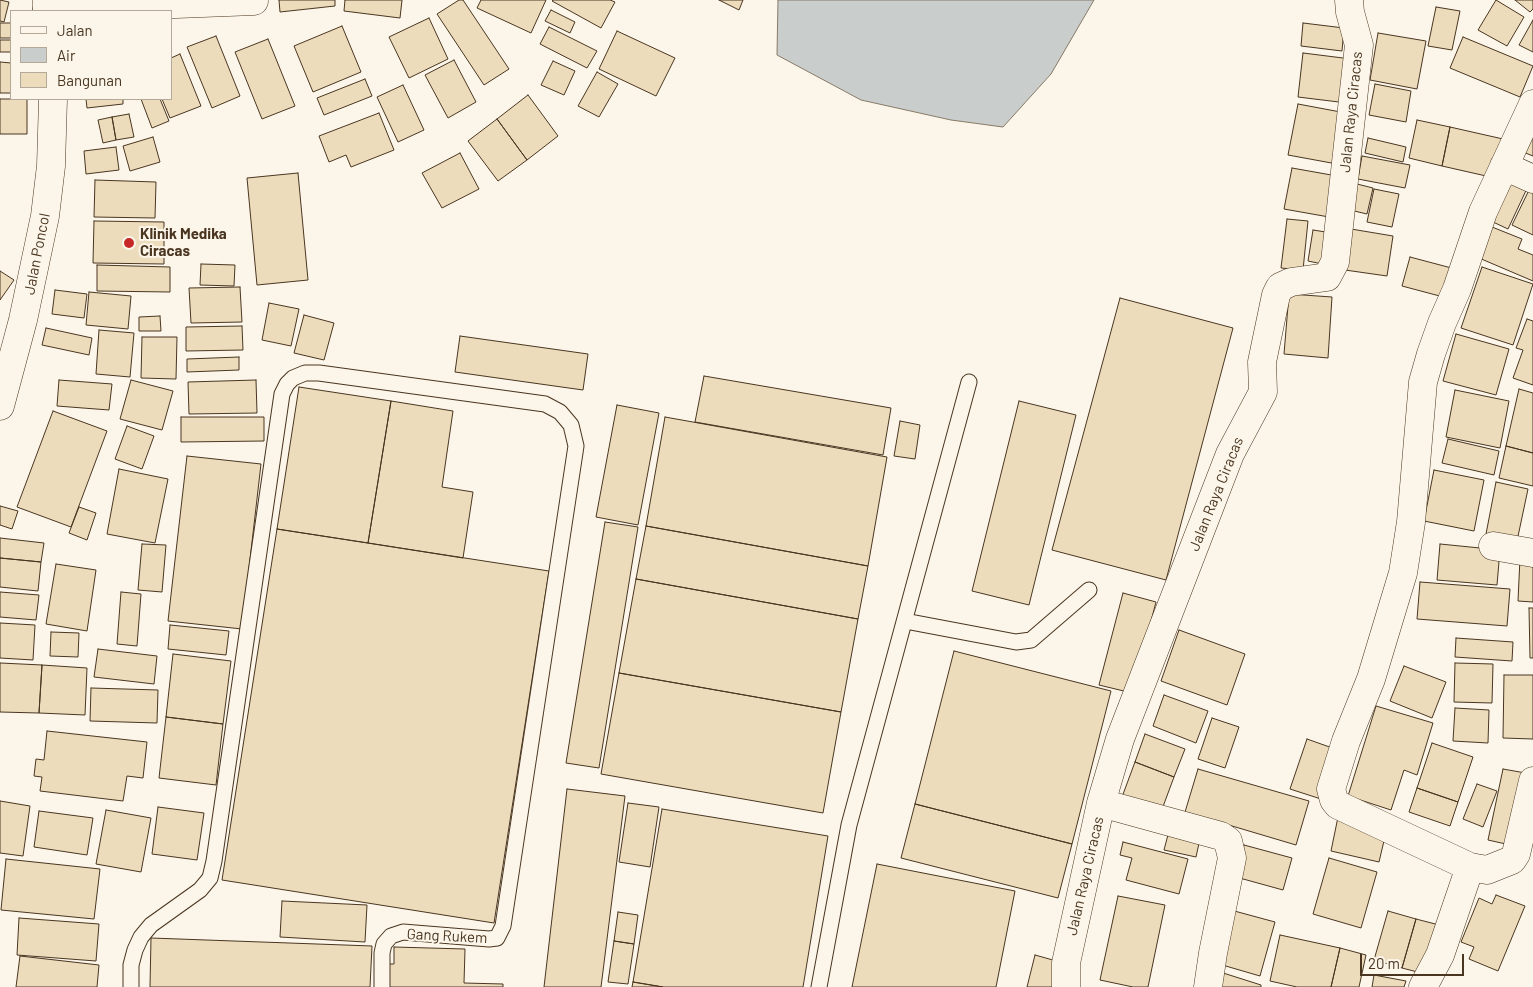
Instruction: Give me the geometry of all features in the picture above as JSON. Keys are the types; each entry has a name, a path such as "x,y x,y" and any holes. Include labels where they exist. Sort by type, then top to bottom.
{"street":[{"name":"Jalan Raya Ciracas","path":"1066,987 1066,963 1101,803 1120,739 1226,463 1263,392 1262,362 1276,295 1280,287 1291,282 1327,277 1335,262 1359,45 1350,12 1349,0"},
{"path":"47,7 254,1"},
{"name":"Jalan Poncol","path":"0,406 5,366 23,320 45,216 51,166 53,100"},
{"path":"1533,104 1483,212 1457,289 1431,354 1423,382 1411,522 1403,573 1371,679 1346,741 1331,789 1334,800 1338,805 1470,867 1487,870 1512,860 1516,854 1533,781"},
{"path":"1504,166 1533,179"},
{"path":"1494,546 1533,553"},
{"path":"1101,803 1221,836 1228,841 1232,858 1212,952 1208,987"},
{"path":"1423,987 1440,955 1470,867"}],"lane":[{"name":"Gang Rukem","path":"131,987 131,965 141,937 151,925 200,890 210,878 282,394 287,384 293,378 305,373 319,373 546,404 560,412 571,426 576,446 503,926 497,938 489,939 403,932 391,936 384,944 382,953 382,987"},
{"path":"819,987 849,825 969,382"},
{"path":"905,621 1016,642 1031,640 1089,590"}],"water":[{"path":"778,0 1094,0 1051,74 1003,127 951,120 861,100 777,55"}],"building":[{"path":"0,0 9,2 4,22 0,21"},
{"path":"279,0 335,0 335,6 280,12"},
{"path":"345,0 402,0 400,18 344,11"},
{"path":"459,0 463,0 509,69 484,85 437,14"},
{"path":"481,0 546,0 531,33 477,8"},
{"path":"553,0 610,0 615,2 601,28"},
{"path":"719,0 743,0 739,10"},
{"path":"1496,0 1524,17 1507,46 1478,30"},
{"path":"1515,0 1533,0 1533,9 1530,12"},
{"path":"1436,7 1460,11 1452,50 1428,46"},
{"path":"551,10 575,22 570,33 545,21"},
{"path":"429,18 448,59 409,78 389,37"},
{"path":"1533,20 1533,52 1519,45"},
{"path":"0,23 10,23 10,38 0,38"},
{"path":"1303,23 1344,28 1342,51 1301,46"},
{"path":"342,26 361,72 313,92 294,46"},
{"path":"549,27 597,51 587,68 540,44"},
{"path":"617,31 675,58 656,96 599,69"},
{"path":"1378,33 1426,41 1417,89 1370,80"},
{"path":"216,36 240,96 212,108 187,47"},
{"path":"1463,37 1533,66 1520,97 1450,68"},
{"path":"268,39 295,106 262,119 235,52"},
{"path":"0,40 10,40 10,52 0,52"},
{"path":"1303,53 1351,59 1347,103 1298,97"},
{"path":"180,54 201,106 170,118 162,100 172,100 172,58"},
{"path":"454,60 476,102 448,118 425,75"},
{"path":"553,61 575,71 564,95 541,85"},
{"path":"0,62 10,63 10,93 0,93"},
{"path":"597,72 618,84 599,117 578,106"},
{"path":"365,79 372,96 324,115 317,98"},
{"path":"1375,84 1411,91 1406,122 1369,115"},
{"path":"403,85 424,130 398,142 377,97"},
{"path":"528,95 558,136 527,160 497,119"},
{"path":"0,99 27,100 27,134 0,134"},
{"path":"86,100 123,100 123,104 87,108"},
{"path":"141,100 160,100 169,121 152,128"},
{"path":"1298,104 1346,113 1337,164 1288,155"},
{"path":"379,113 394,150 351,167 346,155 329,162 319,136"},
{"path":"129,114 134,137 116,140 112,117"},
{"path":"112,117 116,140 103,143 98,120"},
{"path":"497,119 527,160 498,181 468,141"},
{"path":"1533,119 1533,156 1518,150"},
{"path":"1417,120 1450,127 1442,166 1409,158"},
{"path":"1450,127 1503,139 1495,178 1442,166"},
{"path":"153,137 160,162 130,171 123,146"},
{"path":"1368,138 1406,147 1403,162 1365,153"},
{"path":"116,147 119,170 86,174 84,151"},
{"path":"460,153 479,189 442,208 422,173"},
{"path":"1362,156 1410,165 1405,188 1358,179"},
{"path":"1292,168 1337,176 1329,217 1284,209"},
{"path":"298,173 308,280 257,285 247,178"},
{"path":"1514,175 1530,182 1508,229 1493,222"},
{"path":"95,180 156,182 155,218 94,217"},
{"path":"1357,184 1373,188 1367,214 1350,210"},
{"path":"1531,186 1533,186 1533,235 1512,225"},
{"path":"1374,189 1399,194 1392,227 1367,222"},
{"path":"1287,219 1308,221 1303,270 1281,268"},
{"name":"Klinik Medika Ciracas","path":"94,221 164,222 164,264 93,263"},
{"path":"1492,227 1522,239 1518,249 1533,255 1533,281 1479,258"},
{"path":"1351,229 1393,236 1387,276 1345,270"},
{"path":"1313,230 1332,233 1327,265 1308,261"},
{"path":"1410,257 1459,270 1451,299 1402,286"},
{"path":"201,264 235,265 234,286 200,285"},
{"path":"97,265 170,267 170,292 97,291"},
{"path":"1482,267 1533,284 1513,345 1461,328"},
{"path":"0,271 14,280 0,300"},
{"path":"240,287 242,322 191,323 189,288"},
{"path":"55,290 87,294 84,318 52,314"},
{"path":"89,292 131,296 128,329 86,325"},
{"path":"1289,294 1332,297 1328,358 1284,354"},
{"path":"1120,298 1233,328 1166,580 1052,550"},
{"path":"269,303 299,309 291,346 262,340"},
{"path":"304,315 334,323 324,360 294,353"},
{"path":"160,316 161,331 139,331 139,317"},
{"path":"1527,319 1533,321 1533,385 1513,378 1523,350 1516,348"},
{"path":"242,326 243,350 186,351 186,327"},
{"path":"46,328 92,338 89,355 42,345"},
{"path":"99,330 134,333 130,377 96,374"},
{"path":"1456,334 1509,349 1496,395 1443,381"},
{"path":"460,336 588,354 583,390 455,372"},
{"path":"142,337 177,337 176,379 141,378"},
{"path":"239,357 239,370 187,372 187,359"},
{"path":"704,376 891,408 883,455 695,422"},
{"path":"59,380 112,384 109,410 57,406"},
{"path":"131,380 173,391 162,430 120,419"},
{"path":"256,380 257,413 189,414 188,382"},
{"path":"299,387 391,401 368,543 277,529"},
{"path":"1519,389 1533,393 1533,453 1506,446"},
{"path":"1455,390 1509,401 1500,448 1446,437"},
{"path":"391,401 453,411 442,487 473,492 463,558 368,543"},
{"path":"1019,401 1076,415 1029,605 972,591"},
{"path":"617,405 659,413 638,525 596,517"},
{"path":"53,411 107,431 71,527 17,507"},
{"path":"181,417 264,417 264,441 181,442"},
{"path":"665,417 887,457 868,566 646,526"},
{"path":"900,421 920,425 915,459 894,456"},
{"path":"127,426 154,436 142,469 115,459"},
{"path":"1448,439 1499,451 1494,475 1442,463"},
{"path":"1506,446 1533,453 1533,486 1499,478"},
{"path":"187,456 261,464 242,629 168,621"},
{"path":"119,469 168,479 155,543 107,534"},
{"path":"1434,470 1484,480 1474,531 1424,521"},
{"path":"1496,482 1528,489 1517,541 1486,534"},
{"path":"0,506 18,511 12,529 0,525"},
{"path":"79,507 96,513 87,540 69,533"},
{"path":"605,522 638,527 599,768 566,763"},
{"path":"646,526 868,566 858,619 636,579"},
{"path":"277,529 549,571 494,923 222,880"},
{"path":"0,538 44,543 41,562 0,558"},
{"path":"142,544 166,545 162,592 138,590"},
{"path":"1440,544 1500,550 1497,585 1437,580"},
{"path":"0,558 41,562 38,591 0,587"},
{"path":"1520,558 1533,559 1533,602 1518,601"},
{"path":"56,564 96,570 87,631 46,624"},
{"path":"636,579 858,619 841,712 619,673"},
{"path":"1420,582 1510,589 1507,626 1417,619"},
{"path":"0,592 39,595 36,620 0,617"},
{"path":"121,592 141,594 137,646 117,644"},
{"path":"1123,593 1156,602 1132,693 1099,685"},
{"path":"1529,608 1533,608 1533,658 1530,658"},
{"path":"0,623 35,625 33,660 0,658"},
{"path":"170,625 229,631 226,655 168,649"},
{"path":"1179,630 1245,654 1227,705 1161,681"},
{"path":"51,632 79,633 78,657 50,656"},
{"path":"1456,638 1513,642 1512,661 1455,657"},
{"path":"98,649 157,656 154,684 94,677"},
{"path":"954,651 1111,691 1072,844 915,804"},
{"path":"173,654 231,661 223,724 166,717"},
{"path":"0,663 42,665 39,713 0,712"},
{"path":"1455,663 1493,664 1492,703 1454,702"},
{"path":"42,665 87,668 85,715 39,713"},
{"path":"1404,666 1446,682 1432,718 1390,701"},
{"path":"619,673 841,712 823,813 601,774"},
{"path":"1504,675 1533,675 1533,739 1503,738"},
{"path":"91,688 158,690 157,723 90,721"},
{"path":"1164,695 1208,711 1196,743 1153,726"},
{"path":"1376,706 1433,723 1417,775 1404,770 1391,810 1348,796"},
{"path":"1455,708 1489,710 1488,743 1453,741"},
{"path":"166,717 223,724 216,785 159,778"},
{"path":"1212,718 1239,727 1225,768 1198,759"},
{"path":"47,731 147,742 143,778 127,776 123,801 40,791 42,777 34,776 36,759 44,760"},
{"path":"1145,734 1185,749 1174,777 1135,762"},
{"path":"1307,739 1338,750 1321,799 1290,789"},
{"path":"1432,743 1473,757 1458,802 1417,788"},
{"path":"1135,762 1174,777 1161,812 1122,797"},
{"path":"1198,769 1309,801 1296,845 1185,812"},
{"path":"1503,769 1531,774 1515,846 1488,840"},
{"path":"1477,784 1497,791 1483,827 1463,819"},
{"path":"1417,788 1458,802 1450,826 1409,812"},
{"path":"567,789 625,796 601,987 544,987"},
{"path":"0,801 30,806 23,856 0,853"},
{"path":"628,803 659,807 650,867 619,862"},
{"path":"915,804 1072,844 1058,898 901,858"},
{"path":"158,807 204,813 197,860 152,854"},
{"path":"662,809 828,836 803,987 663,987 633,982"},
{"path":"106,810 151,818 141,872 96,864"},
{"path":"39,811 93,818 87,855 34,847"},
{"path":"1338,817 1387,828 1379,862 1331,851"},
{"path":"1170,827 1201,834 1196,857 1164,850"},
{"path":"1123,842 1188,859 1179,894 1126,880 1132,858 1120,855"},
{"path":"1244,845 1292,858 1283,890 1236,877"},
{"path":"1329,858 1377,872 1361,928 1313,914"},
{"path":"6,859 100,869 94,919 1,910"},
{"path":"877,864 1015,891 996,987 852,987"},
{"path":"1496,895 1525,906 1498,971 1469,959 1474,947 1461,942 1479,898 1492,904"},
{"path":"1118,896 1165,905 1148,987 1133,987 1100,980"},
{"path":"282,901 367,905 365,942 280,937"},
{"path":"1227,909 1275,922 1260,976 1212,962"},
{"path":"1388,911 1416,919 1402,968 1374,960"},
{"path":"618,912 638,915 634,944 614,941"},
{"path":"19,918 99,924 96,961 17,955"},
{"path":"1416,919 1443,926 1429,975 1402,968"},
{"path":"1280,935 1340,948 1331,987 1297,987 1270,981"},
{"path":"151,938 372,946 370,987 150,987"},
{"path":"614,941 634,944 628,984 608,982"},
{"path":"394,947 465,949 464,983 503,984 503,987 388,987 388,964 394,964"},
{"path":"1340,948 1366,955 1359,987 1331,987"},
{"path":"1035,955 1060,962 1053,987 1027,987"},
{"path":"20,956 99,965 97,987 16,987"},
{"path":"1220,972 1261,985 1261,987 1215,987"},
{"path":"1374,975 1406,981 1404,987 1372,987"},
{"path":"633,982 663,987 632,987"}],"place":[{"name":"Klinik Medika Ciracas","path":"129,243"}]}
